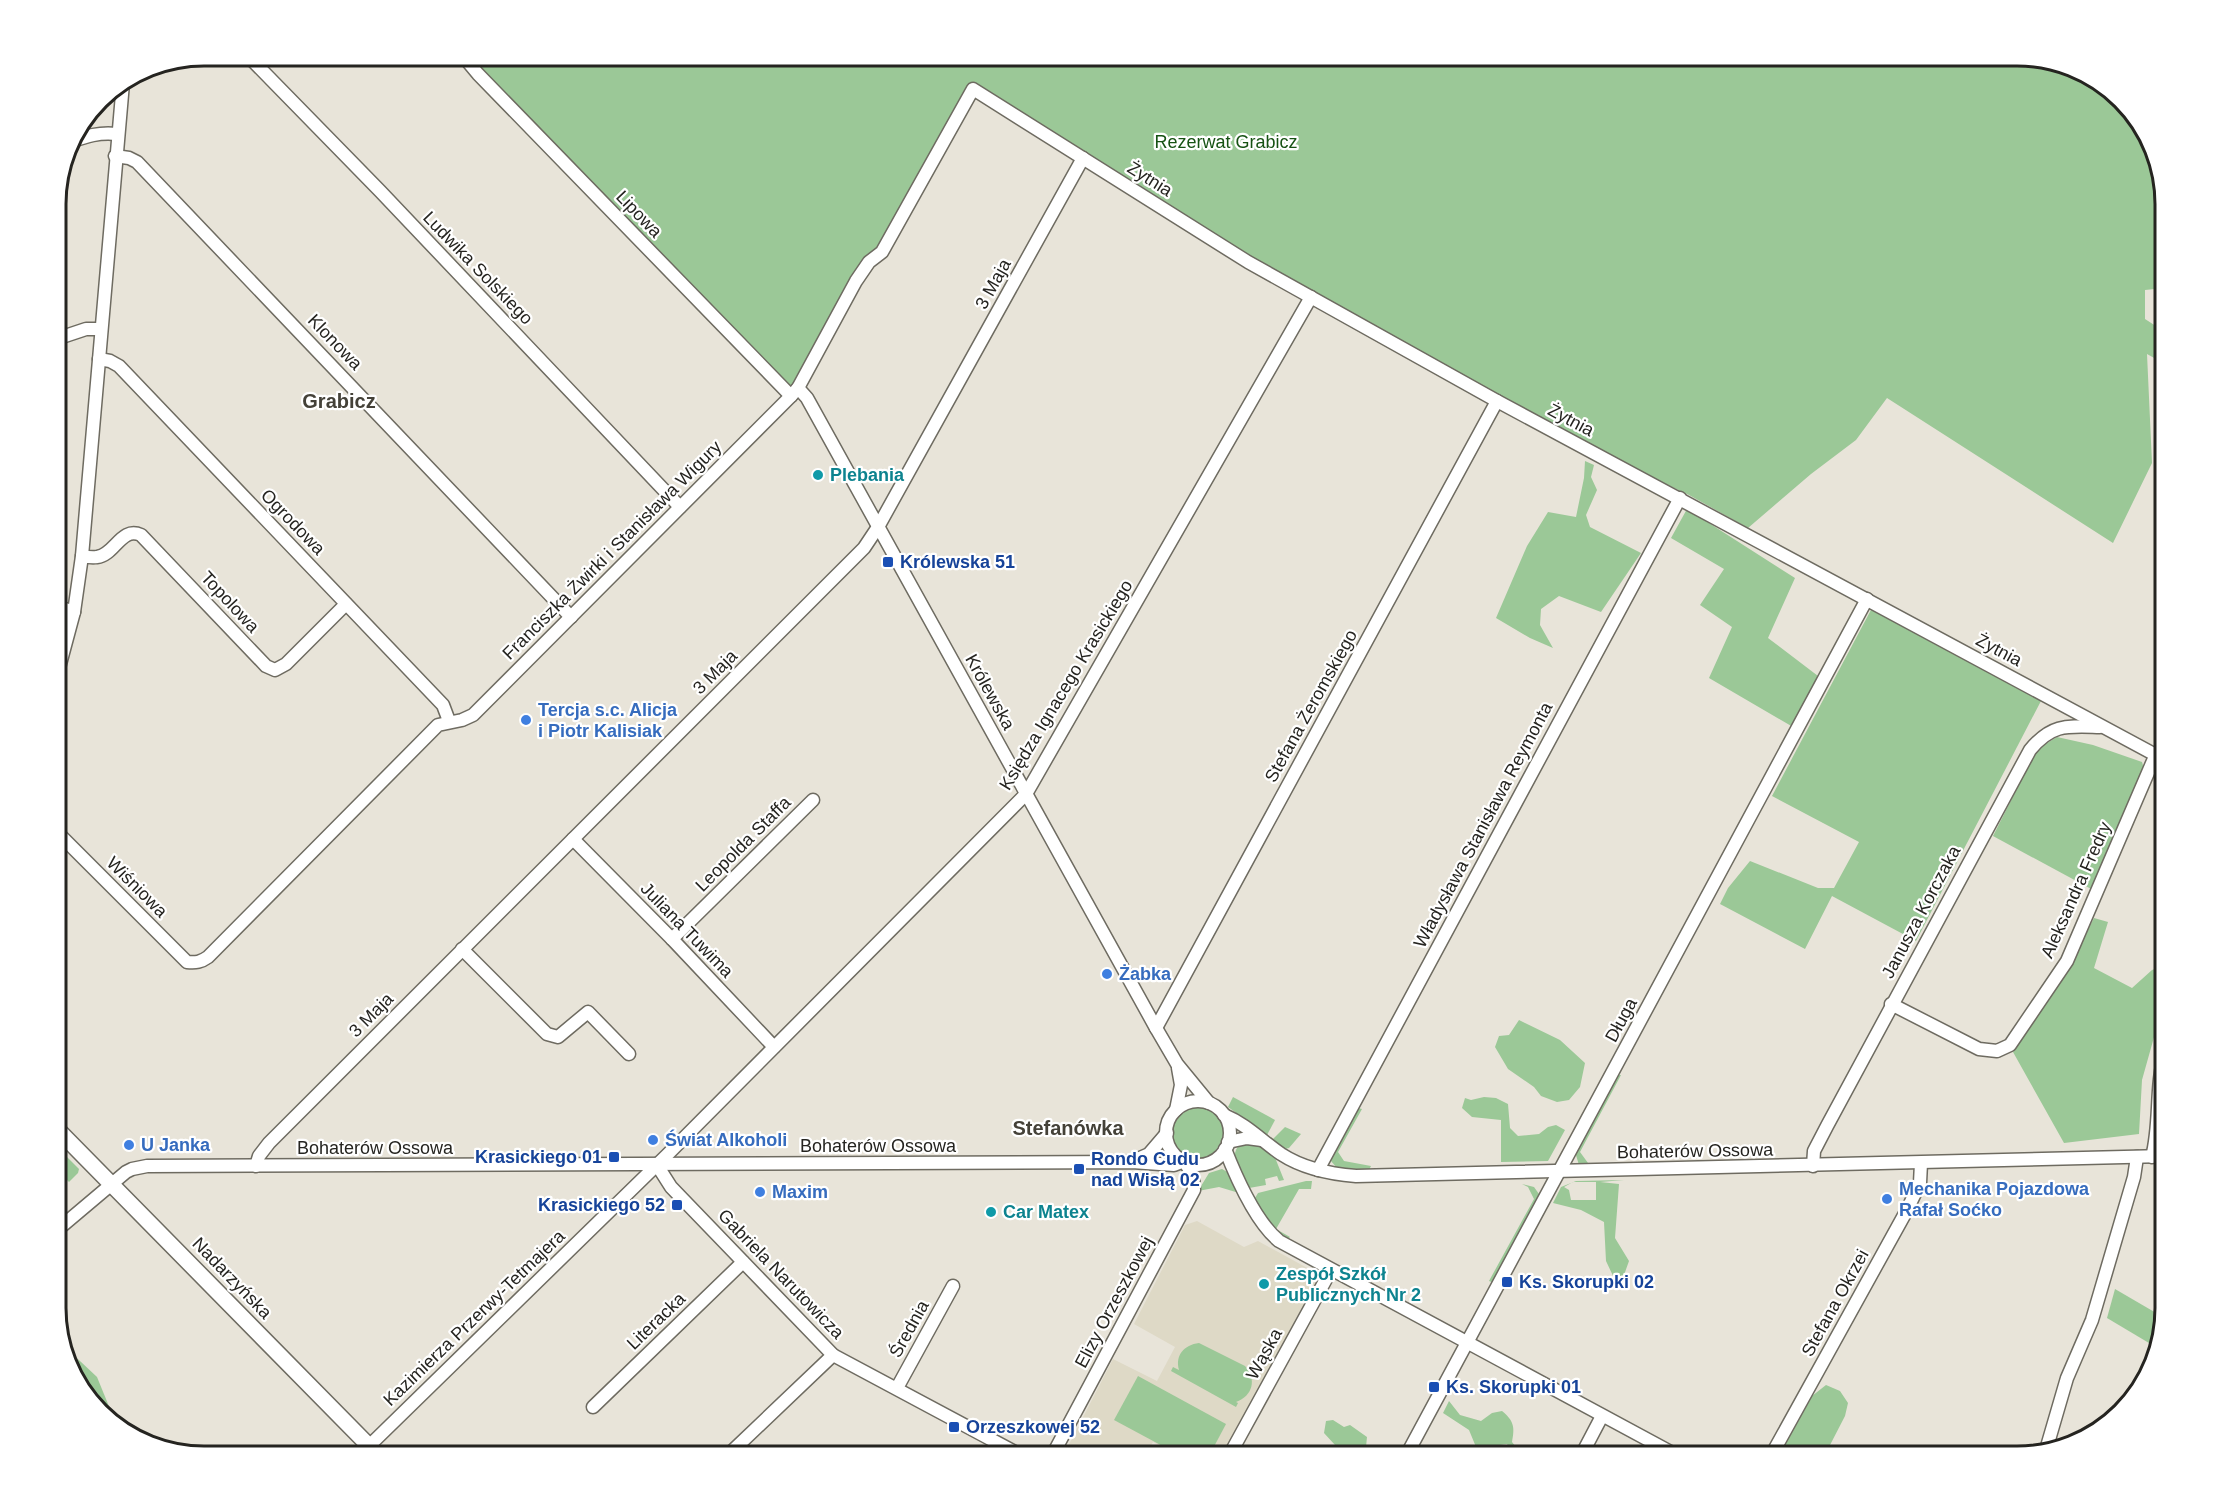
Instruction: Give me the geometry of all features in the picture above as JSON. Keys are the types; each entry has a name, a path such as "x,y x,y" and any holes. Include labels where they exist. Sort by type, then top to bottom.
{"main road":[{"name":"Nadarzyńska","path":"66,1138 369,1446"}],"street":[{"name":"Ludwika Solskiego","path":"258,66 413,225 680,507"},
{"name":"Lipowa","path":"471,66 794,392"},
{"name":"Franciszka Żwirki i Stanisława Wigury","path":"195,963 208,957 438,725 462,720 472,715 794,392 856,281 869,262 882,252 973,89"},
{"name":"Żytnia","path":"973,89 1248,262 1497,401 2155,754"},
{"path":"66,642 74,612 82,556 122,93"},
{"path":"83,138 100,133 117,134"},
{"name":"Klonowa","path":"115,156 137,162 571,616"},
{"name":"3 Maja","path":"256,1166 259,1156 269,1143 864,548 878,527 1083,158"},
{"name":"Księdza Ignacego Krasickiego","path":"657,1165 1026,794 1311,297"},
{"path":"66,336 86,329 101,329"},
{"name":"Ogrodowa","path":"99,359 119,366 443,705 449,721"},
{"name":"Królewska","path":"794,392 807,398 1156,1029 1177,1064 1209,1103"},
{"name":"Stefana Żeromskiego","path":"1156,1029 1497,401"},
{"name":"Władysława Stanisława Reymonta","path":"1318,1170 1680,498"},
{"name":"Topolowa","path":"82,556 97,557 105,554 128,533 141,535 266,666 275,669 286,664 346,604"},
{"name":"Długa","path":"1411,1446 1867,599"},
{"path":"66,609 74,612"},
{"name":"Janusza Korczaka","path":"1813,1166 1816,1147 2030,750 2040,738 2059,727 2104,727"},
{"name":"Aleksandra Fredry","path":"1892,1004 1978,1049 1997,1051 2010,1045 2067,961 2155,770"},
{"name":"Leopolda Staffa","path":"672,939 813,800"},
{"name":"Juliana Tuwima","path":"573,839 774,1047"},
{"name":"Wiśniowa","path":"66,841 180,955 188,962 195,963"},
{"path":"462,949 547,1034 558,1037 588,1012 629,1054"},
{"path":"1132,1162 1149,1154 1167,1133 1176,1110 1181,1085 1177,1064"},
{"path":"1176,1110 1187,1103 1198,1101 1209,1103 1224,1115 1229,1128 1226,1145 1232,1167 1271,1234 1331,1270 1659,1446"},
{"name":"Bohaterów Ossowa","path":"1224,1115 1240,1123 1287,1157 1318,1170 1368,1177 2155,1157"},
{"path":"1167,1133 1170,1150 1184,1163 1196,1165 1213,1161 1223,1162 1232,1167"},
{"path":"1213,1161 1226,1145 1247,1138 1263,1140"},
{"path":"2152,1157 2155,1143"},
{"path":"2048,1442 2067,1378 2092,1320 2134,1177 2137,1157"},
{"name":"Bohaterów Ossowa","path":"66,1223 126,1172 139,1167 1132,1162 1174,1165 1184,1163"},
{"name":"Elizy Orzeszkowej","path":"1057,1446 1194,1190 1193,1176 1184,1163"},
{"name":"Stefana Okrzei","path":"1777,1446 1907,1210 1920,1183 1921,1163"},
{"name":"Gabriela Narutowicza","path":"657,1165 671,1187 833,1355 1004,1446"},
{"name":"Kazimierza Przerwy-Tetmajera","path":"379,1446 657,1165"},
{"name":"Literacka","path":"592,1407 744,1262"},
{"name":"Wąska","path":"1234,1446 1331,1270"},
{"name":"Średnia","path":"897,1388 953,1286"},
{"path":"737,1446 833,1355"},
{"path":"1586,1446 1602,1416"}],"shaded area":[{"path":"1197,1221 1244,1247 1258,1241 1320,1275 1227,1446 1161,1446 1153,1442 1151,1446 1068,1446 1113,1359 1157,1381 1175,1347 1134,1324 1185,1225"}],"green space":[{"name":"Rezerwat Grabicz","path":"477,66 2035,67 2053,71 2086,84 2115,106 2137,135 2150,168 2154,186 2155,289 2145,290 2145,319 2155,326 2155,358 2147,354 2152,463 2113,543 1887,398 1856,440 1811,474 1748,528 1689,495 1487,400 1253,260 973,84 881,246 791,389"},
{"path":"1585,461 1594,465 1591,477 1597,490 1586,515 1590,527 1641,553 1601,612 1559,596 1541,609 1540,625 1553,648 1530,638 1496,618 1527,546 1548,512 1576,517"},
{"path":"1687,509 1795,578 1768,638 1818,676 1793,727 1709,678 1732,627 1700,605 1724,569 1671,538"},
{"path":"1872,608 2042,699 1916,941 1832,896 1805,949 1720,904 1728,888 1750,861 1818,888 1834,888 1859,842 1772,796"},
{"path":"2057,737 2093,745 2142,762 2145,772 2093,890 1993,836 2037,749"},
{"path":"2094,918 2108,922 2094,968 2132,988 2155,969 2155,1034 2142,1080 2139,1134 2064,1143 2013,1052 2073,959"},
{"path":"1519,1020 1560,1040 1585,1063 1580,1087 1569,1100 1557,1102 1541,1096 1534,1087 1508,1069 1495,1047 1499,1036 1509,1035"},
{"path":"1616,1075 1621,1075 1580,1152 1588,1163 1595,1163 1595,1165 1579,1165 1575,1152"},
{"path":"1233,1097 1275,1120 1267,1135 1228,1107"},
{"path":"1484,1097 1496,1098 1508,1104 1510,1128 1518,1136 1539,1134 1548,1127 1556,1125 1565,1130 1548,1161 1501,1162 1501,1120 1472,1117 1462,1108 1465,1098 1471,1100"},
{"path":"1194,1106 1211,1108 1220,1116 1224,1126 1217,1149 1208,1157 1196,1161 1183,1157 1176,1151 1171,1137 1172,1129 1181,1115"},
{"path":"1358,1108 1362,1109 1338,1152 1344,1161 1371,1166 1368,1172 1337,1168 1331,1161 1332,1155"},
{"path":"1285,1127 1301,1134 1289,1148 1285,1149 1272,1140"},
{"path":"1241,1143 1259,1145 1274,1155 1284,1180 1279,1181 1277,1176 1265,1179 1266,1185 1249,1188 1235,1160 1237,1148"},
{"path":"66,1156 79,1169 69,1182 66,1179"},
{"path":"1222,1169 1231,1174 1239,1193 1219,1187 1198,1191 1209,1173"},
{"path":"1624,1180 1600,1182 1619,1184 1615,1238 1629,1261 1624,1275 1614,1278 1606,1261 1604,1222 1581,1210 1553,1203 1561,1187 1572,1183 1564,1187 1569,1190 1571,1200 1596,1200 1596,1182 1574,1182"},
{"path":"1312,1181 1311,1189 1299,1189 1276,1229 1290,1237 1287,1240 1271,1228 1255,1198 1258,1193"},
{"path":"1522,1184 1534,1187 1539,1194 1542,1194 1494,1283 1489,1281 1534,1199 1528,1187"},
{"path":"2115,1289 2155,1312 2150,1344 2107,1318"},
{"path":"1199,1343 1245,1366 1249,1371 1251,1387 1246,1396 1236,1402 1238,1403 1236,1407 1171,1371 1173,1367 1179,1370 1178,1360 1185,1348"},
{"path":"76,1357 97,1377 110,1409 89,1385"},
{"path":"1138,1376 1226,1424 1214,1446 1162,1446 1114,1420"},
{"path":"1826,1385 1840,1391 1848,1403 1845,1416 1830,1446 1784,1446 1812,1396"},
{"path":"1449,1401 1460,1415 1481,1421 1492,1413 1502,1411 1513,1425 1512,1442 1515,1446 1507,1444 1476,1446 1469,1430 1443,1413"},
{"path":"1333,1420 1344,1427 1350,1425 1367,1437 1366,1446 1335,1446 1324,1433 1326,1421"}],"place":[{"name":"Plebania","path":"818,475"},
{"name":"Królewska 51","path":"888,562"},
{"name":"Tercja s.c. Alicja i Piotr Kalisiak","path":"526,720"},
{"name":"Żabka","path":"1107,974"},
{"name":"Świat Alkoholi","path":"653,1140"},
{"name":"U Janka","path":"129,1145"},
{"name":"Krasickiego 01","path":"614,1157"},
{"name":"Rondo Cudu nad Wisłą 02","path":"1079,1169"},
{"name":"Maxim","path":"760,1192"},
{"name":"Mechanika Pojazdowa Rafał Soćko","path":"1887,1199"},
{"name":"Krasickiego 52","path":"677,1205"},
{"name":"Car Matex","path":"991,1212"},
{"name":"Ks. Skorupki 02","path":"1507,1282"},
{"name":"Zespół Szkół Publicznych Nr 2","path":"1264,1284"},
{"name":"Ks. Skorupki 01","path":"1434,1387"},
{"name":"Orzeszkowej 52","path":"954,1427"}],"district":[{"name":"Grabicz","path":"339,401"},
{"name":"Stefanówka","path":"1068,1128"}]}
